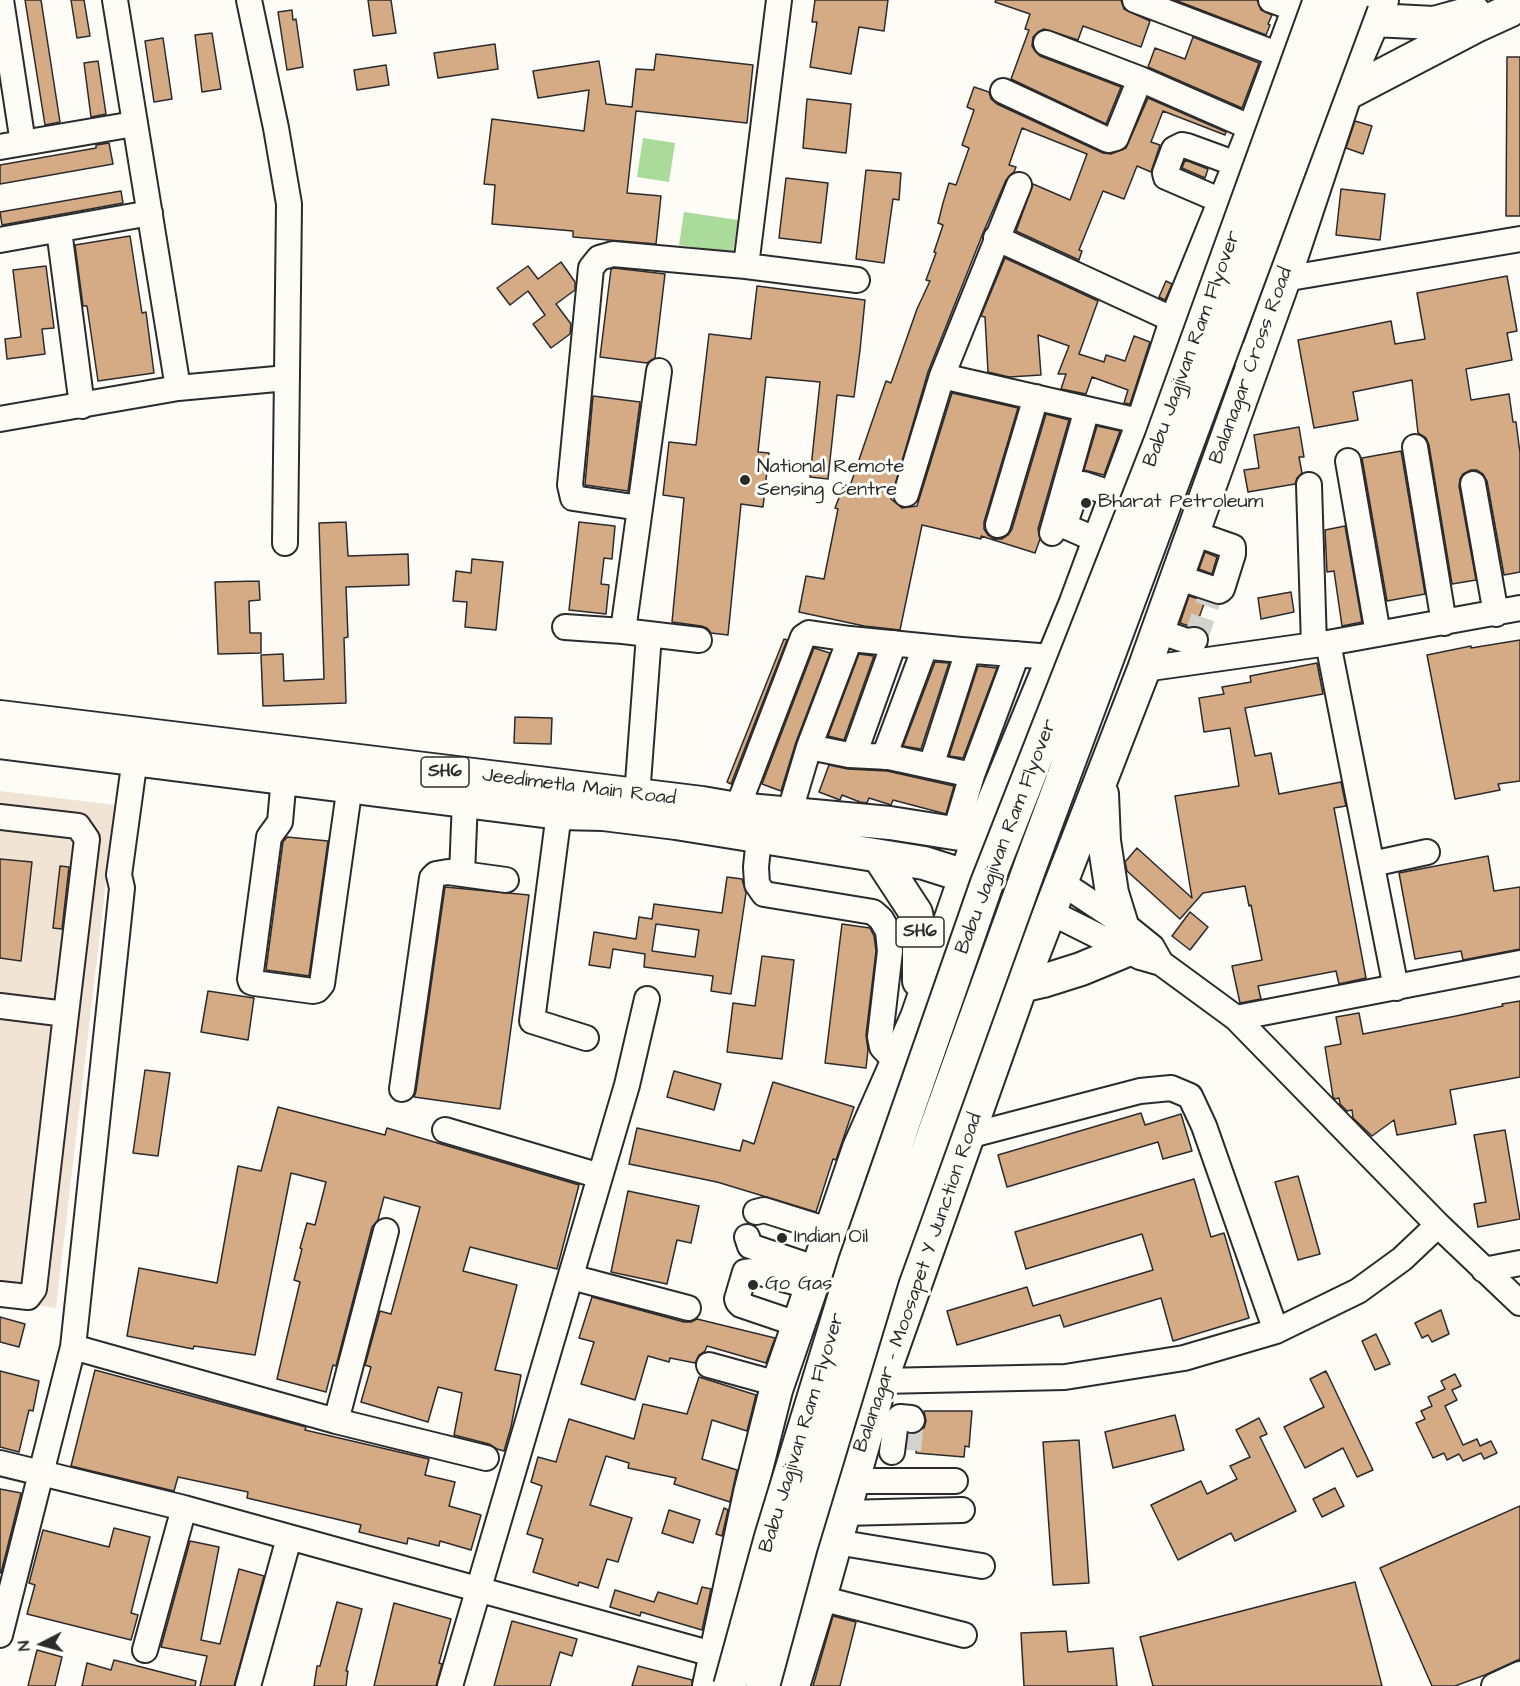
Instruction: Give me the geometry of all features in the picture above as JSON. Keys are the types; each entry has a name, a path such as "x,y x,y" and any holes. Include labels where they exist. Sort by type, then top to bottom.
{"main road":[{"path":"1369,7 1434,23 1467,15 1502,0"},
{"path":"1344,95 1509,11 1520,2"},
{"path":"709,1686 708,1654 777,1387 859,1148 917,1017 964,876 967,834 1075,605 1091,538 1109,493 1143,422 1176,321 1254,129 1282,56 1298,3"},
{"name":"Babu Jagjivan Ram Flyover","path":"730,1686 771,1536 855,1262 984,894 1161,440 1298,3"},
{"name":"Balanagar Cross Road","path":"1050,912 1144,669 1284,279 1358,56 1369,7"},
{"name":"Babu Jagjivan Ram Flyover","path":"763,1686 801,1546 883,1275 1036,853 1369,7"},
{"name":"Jeedimetla Main Road","path":"0,717 278,768 350,786 559,813 603,814 676,823 880,858 924,863 964,876"},
{"name":"Jeedimetla Main Road","path":"0,741 141,758 637,796 737,809 890,823 967,834"},
{"path":"1021,986 1081,969 1124,936 1112,893 1104,841 1101,781"},
{"name":"SH6","path":"880,858 916,913 920,930 917,1017"},
{"name":"Balanagar - Moosapet Y Junction Road","path":"793,1686 881,1382 1021,986 1050,912"},
{"path":"859,1148 871,1170 896,1187 926,1194 947,1194"},
{"path":"830,1235 877,1244 903,1259 918,1278"}],"street":[{"path":"1,0 11,145 134,124"},
{"path":"115,0 178,388"},
{"path":"249,0 276,128 289,204 285,543"},
{"path":"746,266 779,0"},
{"path":"1135,0 1282,56"},
{"path":"1046,43 1140,79 1254,129"},
{"path":"1003,91 1108,140 1116,138 1140,79"},
{"path":"1224,202 1166,177 1165,173 1174,149 1182,145 1187,146 1239,165"},
{"path":"906,494 942,376 1019,185"},
{"path":"0,240 150,213"},
{"path":"59,230 82,406"},
{"path":"996,238 1176,321 1254,361"},
{"path":"1284,279 1520,239"},
{"path":"640,508 573,498 570,485 591,268 599,258 613,254 746,266 857,280"},
{"path":"623,631 658,371"},
{"path":"942,376 1143,422"},
{"path":"0,419 178,388 287,378"},
{"path":"998,525 1036,397"},
{"path":"1052,532 1087,409"},
{"path":"1415,447 1444,623"},
{"path":"1348,461 1378,634"},
{"path":"1473,484 1496,614"},
{"path":"1309,485 1321,644 1372,864 1396,988"},
{"path":"1176,580 1219,591 1222,589 1233,547 1193,533"},
{"path":"1176,580 1211,594"},
{"path":"1144,669 1321,644 1520,608"},
{"path":"565,627 699,640"},
{"path":"1158,631 1187,641 1195,640"},
{"path":"737,809 803,637 809,633 894,644 1052,657"},
{"path":"637,796 649,634"},
{"path":"789,814 809,747 850,639"},
{"path":"854,755 894,644"},
{"path":"884,757 925,647"},
{"path":"931,766 968,651"},
{"path":"967,834 972,775 1017,654"},
{"path":"809,747 854,755 884,757 972,775"},
{"path":"0,1635 73,1347 122,888 129,880 141,758"},
{"path":"278,768 280,822 269,837 250,979 254,983 313,991 321,988 350,786"},
{"path":"462,874 465,800"},
{"path":"559,813 532,1021 586,1038"},
{"path":"0,817 78,826 87,839 34,1289 28,1297 0,1294"},
{"path":"759,837 757,884 764,894 873,912 881,919 888,931 890,951 880,1037 882,1047 897,1063"},
{"path":"1372,864 1427,852"},
{"path":"402,1089 432,878 441,872 506,880"},
{"path":"1062,884 1124,936 1140,957 1161,963 1236,1018 1438,1225 1520,1304"},
{"path":"1050,912 1124,936"},
{"path":"1236,1018 1520,963"},
{"path":"450,1686 627,1085 647,999"},
{"path":"0,1006 66,1014"},
{"path":"968,1136 1140,1091 1171,1088 1190,1096 1204,1126 1276,1331"},
{"path":"445,1130 600,1176"},
{"path":"756,1212 764,1210 830,1235"},
{"path":"881,1382 1065,1377 1184,1358 1276,1331 1358,1291 1401,1259 1438,1225"},
{"path":"336,1421 386,1231"},
{"path":"747,1237 750,1246 815,1278"},
{"path":"1484,1270 1520,1263"},
{"path":"800,1325 741,1305 737,1299 745,1272 815,1278"},
{"path":"571,1277 688,1308"},
{"path":"73,1347 336,1421 486,1458"},
{"path":"709,1365 777,1387"},
{"path":"861,1450 901,1451 896,1421 900,1418 912,1420"},
{"path":"0,1463 184,1508 708,1654"},
{"path":"852,1481 955,1481"},
{"path":"145,1650 184,1508"},
{"path":"840,1527 962,1510"},
{"path":"840,1527 982,1566"},
{"path":"248,1686 289,1538"},
{"path":"820,1598 964,1635"},
{"path":"1494,1686 1520,1674"}],"shaded area":[{"path":"0,791 115,805 56,1308 0,1301"}],"green space":[{"path":"643,138 675,143 669,182 637,177"},
{"path":"684,212 738,220 733,253 679,245"}],"building":[{"path":"25,0 41,0 60,122 45,125"},
{"path":"71,0 84,0 90,36 77,38"},
{"path":"368,0 391,0 396,33 373,36"},
{"path":"815,0 888,0 884,31 859,27 851,74 810,67 817,22 812,22"},
{"path":"996,0 1121,0 1124,9 1150,21 1141,47 1083,26 1078,40 1044,29 1033,37 1032,46 1040,56 1121,87 1106,124 1011,79 1029,30 1025,29 1030,14 995,2"},
{"path":"1175,0 1257,0 1261,10 1272,15 1268,24 1270,25 1266,35"},
{"path":"292,10 293,20 296,19 303,67 287,70 278,12"},
{"path":"212,33 221,89 202,92 195,35"},
{"path":"1193,37 1259,63 1242,108 1148,67 1155,48 1185,59"},
{"path":"163,38 172,99 154,102 145,41"},
{"path":"495,44 498,69 438,78 434,53"},
{"path":"656,54 753,65 747,123 636,111 627,193 661,196 656,244 573,237 573,231 492,224 495,185 484,184 492,119 584,131 589,90 538,98 533,71 599,61 606,104 632,107 636,69 654,70"},
{"path":"1507,57 1520,57 1520,216 1506,216"},
{"path":"98,61 106,114 91,117 84,63"},
{"path":"386,65 389,85 357,90 354,70"},
{"path":"974,87 989,92 991,99 997,104 1103,153 1111,154 1126,148 1148,98 1226,132 1225,135 1163,111 1151,142 1160,145 1151,172 1137,166 1124,199 1103,191 1079,250 1082,251 1079,260 1016,231 1033,184 1070,200 1087,154 1022,128 1009,165 1016,167 1006,180 983,233 928,372 891,499 902,508 917,506 952,393 1018,408 984,522 984,529 988,535 995,539 1002,539 1012,529 1046,414 1069,420 1038,529 1040,539 1035,553 981,536 981,539 922,525 900,630 864,626 799,612 806,576 824,579 838,509 835,508 844,485 850,486 886,381 891,383 917,309 930,281 926,280 943,225 938,223 943,203 949,183 956,185 969,148 962,145 974,110 967,107"},
{"path":"807,99 851,104 846,153 803,148"},
{"path":"1355,121 1372,126 1363,154 1346,148"},
{"path":"109,143 113,164 0,184 0,165 96,148 96,145"},
{"path":"1185,160 1208,169 1205,178 1182,168"},
{"path":"866,170 901,173 899,200 893,199 884,263 856,259"},
{"path":"786,178 828,183 821,243 779,238"},
{"path":"1341,189 1385,194 1380,240 1336,235"},
{"path":"121,191 123,203 2,225 0,212"},
{"path":"130,236 142,313 146,312 154,373 98,381 87,306 83,306 75,245"},
{"path":"1005,258 1098,301 1079,354 1104,362 1106,355 1125,361 1134,336 1150,342 1130,404 1124,403 1128,390 1092,377 1086,394 1061,389 1066,374 1058,374 1069,346 1038,335 1041,375 1009,377 988,372 985,317 981,316"},
{"path":"561,262 575,282 575,290 556,304 571,324 570,334 551,348 533,324 545,315 528,291 510,305 497,288 528,266 538,279"},
{"path":"46,266 54,328 42,329 45,354 7,359 5,339 21,337 13,270"},
{"path":"611,269 665,274 655,358 647,363 600,357"},
{"path":"1507,276 1517,331 1507,333 1512,360 1466,369 1471,400 1509,394 1520,453 1520,572 1504,575 1487,481 1483,474 1477,470 1471,470 1463,474 1459,486 1476,580 1452,584 1429,445 1426,438 1418,433 1412,380 1353,392 1358,420 1314,428 1298,340 1391,321 1395,344 1425,339 1417,293"},
{"path":"1166,281 1172,284 1165,300 1159,297"},
{"path":"757,286 865,300 854,397 837,395 828,479 810,477 820,382 766,377 758,452 769,453 763,507 741,504 728,635 711,633 707,628 701,626 672,622 684,498 663,495 669,442 696,445 709,334 751,339"},
{"path":"593,396 640,402 628,491 585,485"},
{"path":"1097,426 1120,431 1104,475 1084,470"},
{"path":"1299,427 1304,457 1299,457 1302,473 1295,484 1248,492 1244,470 1259,468 1254,435"},
{"path":"1401,451 1425,594 1387,601 1362,458"},
{"path":"346,522 348,556 408,554 409,585 346,587 348,637 344,638 346,703 263,706 261,655 283,654 284,681 324,679 319,523"},
{"path":"579,522 615,526 612,559 604,558 601,584 609,585 606,614 569,610"},
{"path":"1345,526 1362,622 1342,626 1334,571 1327,572 1325,530"},
{"path":"1205,552 1217,557 1212,574 1199,569"},
{"path":"472,559 503,562 496,630 465,627 467,602 453,601 456,571 471,573"},
{"path":"259,581 260,600 249,601 250,633 261,633 261,653 218,654 215,582"},
{"path":"1291,592 1294,612 1261,619 1258,598"},
{"path":"1189,596 1205,601 1196,626 1180,623"},
{"path":"784,639 787,640 731,784 727,782"},
{"path":"1520,640 1520,781 1498,784 1500,790 1455,799 1427,655 1471,646 1471,648"},
{"path":"814,648 830,653 796,742 781,791 762,784"},
{"path":"859,654 874,656 844,740 828,736"},
{"path":"935,662 949,663 921,749 903,746"},
{"path":"1317,663 1323,694 1245,708 1255,756 1271,753 1279,794 1341,782 1346,806 1334,808 1366,978 1339,984 1336,971 1258,986 1261,999 1240,1003 1232,966 1262,960 1245,886 1203,893 1180,919 1127,871 1125,862 1137,848 1192,898 1175,796 1239,786 1230,728 1204,732 1199,698 1224,694 1222,687 1251,682 1250,676"},
{"path":"978,666 997,668 963,758 949,756"},
{"path":"515,717 552,718 551,744 514,743"},
{"path":"829,765 848,769 887,771 954,786 946,814 893,800 891,805 869,798 867,803 842,795 840,800 819,792"},
{"path":"287,837 328,841 309,976 266,970 283,842"},
{"path":"1488,856 1494,891 1520,887 1520,949 1463,960 1461,951 1415,959 1399,873"},
{"path":"0,859 32,862 21,961 0,958"},
{"path":"60,866 69,867 62,929 53,928"},
{"path":"727,877 742,879 746,893 731,994 711,991 713,976 644,967 645,954 613,949 610,968 589,965 594,932 636,939 639,917 652,919 654,904 722,913","holes":["656,924 699,930 695,957 652,951"]},
{"path":"445,887 529,895 500,1109 414,1097"},
{"path":"1190,912 1208,927 1190,950 1172,936"},
{"path":"842,924 870,928 874,936 876,951 866,1035 868,1050 866,1068 825,1063"},
{"path":"762,956 794,960 782,1059 727,1052 733,1003 755,1006"},
{"path":"208,991 254,998 248,1040 201,1032"},
{"path":"1520,1001 1520,1077 1450,1090 1456,1124 1397,1135 1394,1120 1372,1136 1353,1118 1352,1110 1347,1111 1340,1104 1339,1098 1333,1097 1325,1047 1341,1044 1336,1017 1359,1013 1363,1034"},
{"path":"145,1070 170,1073 158,1156 133,1153"},
{"path":"674,1071 721,1084 714,1110 667,1097"},
{"path":"773,1082 854,1107 836,1160 833,1159 816,1212 717,1182 629,1164 637,1128 740,1151 743,1140 754,1144"},
{"path":"278,1107 385,1135 387,1128 579,1185 557,1269 470,1247 463,1271 517,1285 495,1370 521,1375 504,1451 489,1444 454,1435 462,1393 438,1387 428,1422 361,1402 371,1367 365,1365 380,1311 391,1314 420,1207 384,1197 378,1220 372,1227 336,1366 333,1365 326,1392 277,1379 300,1282 294,1280 302,1249 300,1248 307,1223 315,1225 326,1182 291,1173 255,1355 194,1346 193,1349 127,1336 139,1268 217,1283 238,1166 261,1171"},
{"path":"1141,1113 1145,1125 1181,1114 1192,1151 1163,1159 1158,1142 1007,1187 998,1155"},
{"path":"1505,1130 1520,1219 1478,1227 1474,1204 1486,1202 1474,1135"},
{"path":"1298,1176 1320,1254 1298,1260 1275,1182"},
{"path":"1194,1179 1211,1237 1224,1233 1249,1318 1173,1341 1161,1298 1064,1327 1060,1315 957,1345 947,1311 1027,1287 1033,1306 1153,1270 1142,1234 1026,1269 1015,1232"},
{"path":"628,1191 699,1206 691,1243 677,1240 667,1284 611,1272"},
{"path":"592,1297 684,1322 697,1319 775,1338 766,1363 707,1346 695,1363 670,1358 669,1362 648,1356 635,1400 581,1384 594,1342 579,1338"},
{"path":"1441,1310 1449,1334 1432,1342 1428,1335 1422,1338 1415,1323"},
{"path":"0,1317 25,1324 19,1347 0,1342"},
{"path":"1376,1334 1390,1364 1375,1370 1362,1341"},
{"path":"95,1370 306,1427 305,1430 429,1459 425,1475 455,1482 449,1506 481,1515 471,1550 440,1541 439,1546 408,1538 407,1544 359,1532 361,1525 247,1498 248,1492 178,1477 174,1491 71,1466"},
{"path":"0,1371 39,1381 33,1411 29,1410 19,1452 0,1447"},
{"path":"1326,1371 1373,1470 1357,1477 1343,1448 1305,1468 1284,1427 1324,1407 1310,1379"},
{"path":"1455,1374 1461,1386 1452,1390 1457,1400 1445,1406 1463,1445 1477,1439 1480,1446 1491,1441 1497,1453 1484,1459 1481,1453 1463,1461 1459,1454 1447,1460 1444,1453 1433,1458 1416,1423 1425,1419 1421,1411 1432,1406 1428,1397 1445,1389 1441,1381"},
{"path":"699,1377 756,1395 747,1431 712,1420 702,1459 737,1470 730,1502 674,1484 676,1478 628,1468 629,1463 606,1456 590,1505 632,1518 618,1562 607,1559 598,1588 579,1582 578,1586 533,1572 543,1539 527,1534 542,1486 531,1482 538,1457 556,1462 569,1419 634,1439 643,1404 687,1414"},
{"path":"924,1411 972,1411 969,1447 965,1446 964,1457 916,1453 917,1433 924,1428 926,1421"},
{"path":"1175,1415 1184,1450 1113,1468 1105,1432"},
{"path":"1259,1418 1267,1434 1260,1437 1296,1511 1235,1541 1231,1533 1178,1560 1151,1505 1201,1481 1207,1494 1237,1479 1230,1466 1250,1457 1236,1430"},
{"path":"1079,1440 1089,1583 1053,1585 1043,1442"},
{"path":"1335,1488 1344,1506 1322,1517 1313,1499"},
{"path":"0,1489 21,1493 1,1573 0,1573"},
{"path":"1520,1506 1520,1659 1455,1686 1432,1686 1380,1568"},
{"path":"724,1508 728,1510 722,1536 716,1534"},
{"path":"669,1510 700,1520 693,1543 662,1533"},
{"path":"114,1528 150,1537 131,1613 138,1615 131,1640 27,1614 35,1585 29,1583 43,1530 109,1547"},
{"path":"190,1541 219,1547 201,1640 220,1644 239,1569 264,1576 234,1686 200,1686 207,1656 161,1647"},
{"path":"1355,1582 1382,1686 1153,1686 1140,1637"},
{"path":"702,1587 711,1589 702,1630 641,1612 640,1616 610,1607 615,1590 654,1602 658,1592 697,1604"},
{"path":"337,1602 362,1609 346,1671 348,1671 346,1686 314,1686 317,1666 320,1666"},
{"path":"394,1603 451,1619 439,1663 442,1664 436,1686 374,1686"},
{"path":"833,1616 856,1622 840,1686 813,1686"},
{"path":"512,1621 577,1639 572,1656 560,1652 550,1686 494,1686"},
{"path":"1066,1631 1068,1652 1113,1648 1117,1686 1024,1686 1021,1633"},
{"path":"37,1650 62,1657 55,1686 28,1686"},
{"path":"114,1660 196,1681 195,1686 82,1686 87,1663 111,1670"},
{"path":"638,1666 692,1680 692,1686 632,1686"}],"tunnel":[{"path":"1195,640 1211,594"},
{"path":"909,1450 912,1420"}],"place":[{"name":"National Remote Sensing Centre","path":"745,480"},
{"name":"Bharat Petroleum","path":"1086,503"},
{"name":"Indian Oil","path":"782,1238"},
{"name":"Go Gas","path":"753,1285"}]}
